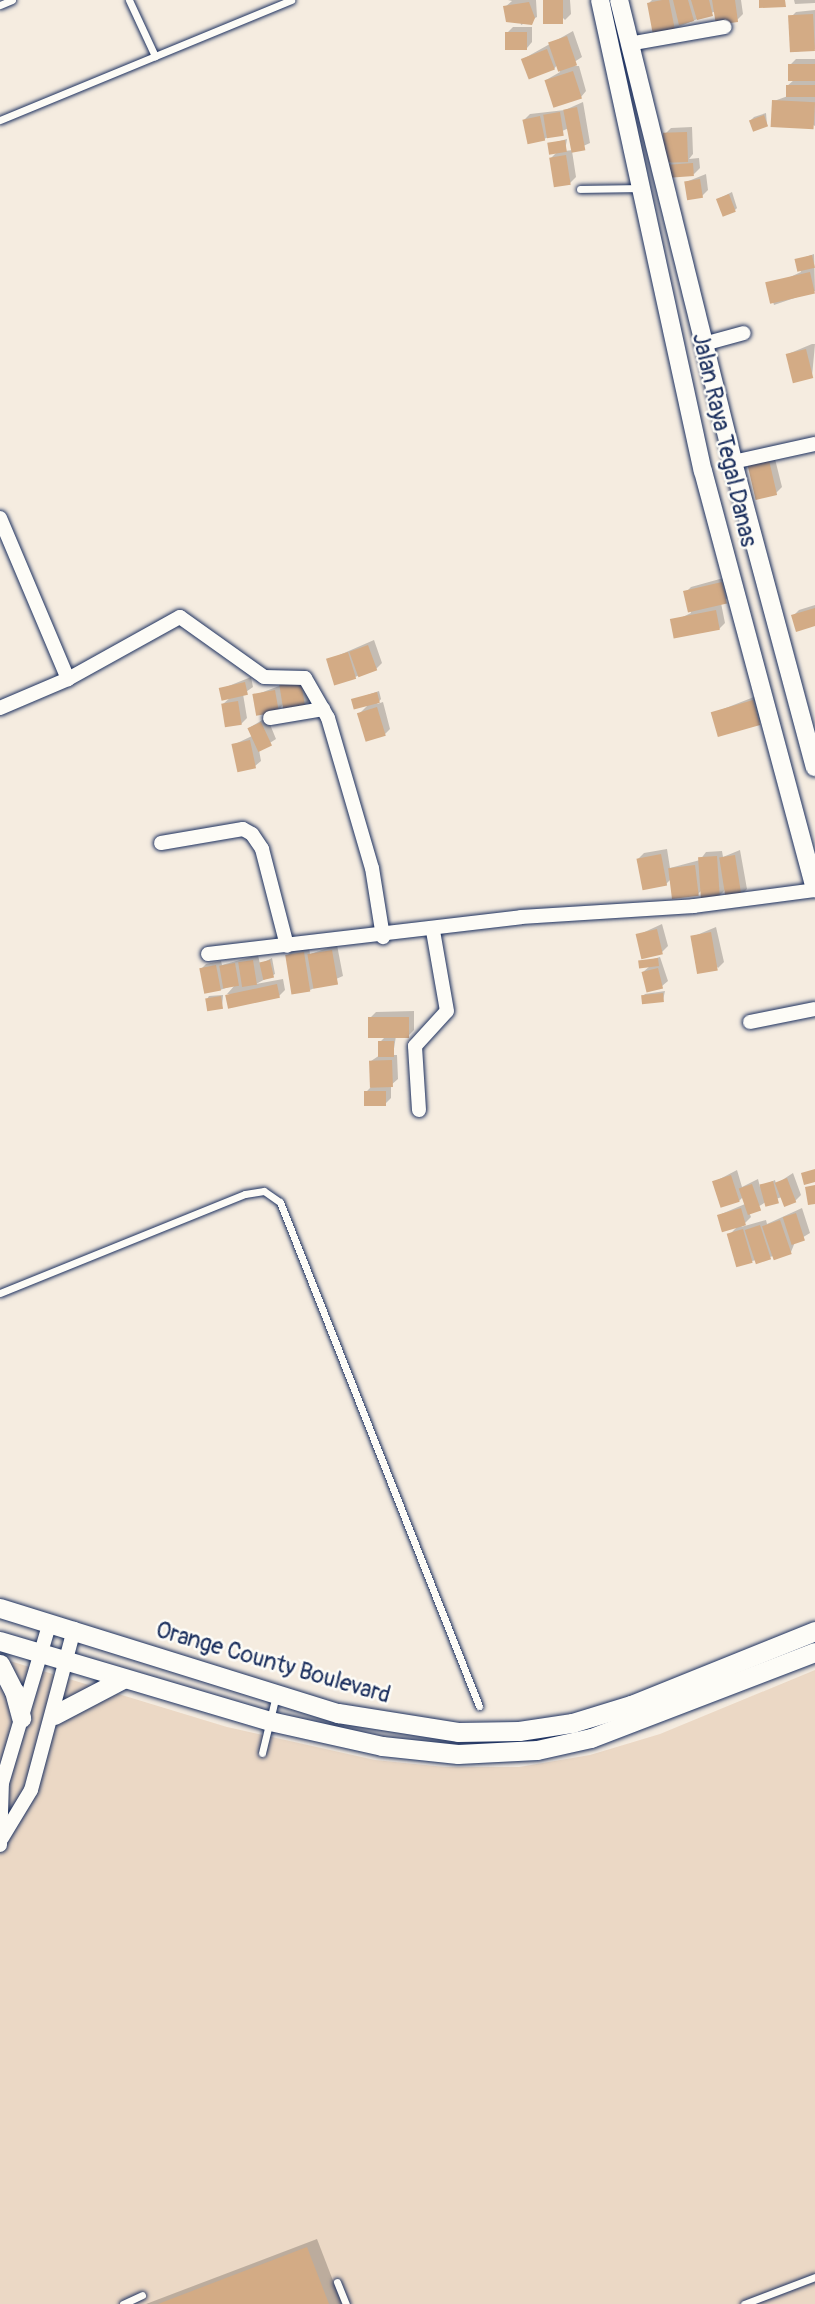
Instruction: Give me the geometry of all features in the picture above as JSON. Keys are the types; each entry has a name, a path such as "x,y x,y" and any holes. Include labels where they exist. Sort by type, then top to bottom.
{"main road":[{"name":"Orange County Boulevard","path":"0,1608 74,1629 276,1695 380,1722 458,1732 519,1731 572,1723 631,1705 815,1630"},
{"path":"0,1641 270,1721 414,1750 537,1749 631,1725 815,1652"},
{"path":"0,1664 14,1691 21,1718"},
{"path":"54,1716 123,1679"}],"street":[{"name":"Jalan Raya Tegal Danas","path":"600,0 703,471 815,889"},
{"name":"Jalan Raya Tegal Danas","path":"618,0 733,462 815,767"},
{"path":"629,44 724,27"},
{"path":"704,344 744,333"},
{"path":"733,462 815,444"},
{"path":"0,518 68,679"},
{"path":"0,708 68,679 180,617 264,677 305,678 323,709 372,868 383,937"},
{"path":"748,636 776,629"},
{"path":"270,718 323,709"},
{"path":"161,843 243,829 252,834 262,849 287,946"},
{"path":"208,954 383,937 521,917 695,906 815,889"},
{"path":"419,1110 415,1046 447,1011 433,930"},
{"path":"750,1022 815,1009"},
{"path":"1,1842 2,1783 50,1622"},
{"path":"1,1842 31,1790 54,1716 74,1629"}],"lane":[{"path":"0,5 12,0"},
{"path":"130,0 155,56"},
{"path":"0,120 291,0"},
{"path":"580,189 641,188"},
{"path":"0,1293 245,1194 264,1191 280,1202 478,1706"},
{"path":"262,1753 276,1695"},
{"path":"744,2304 815,2277"},
{"path":"337,2282 346,2304"},
{"path":"123,2304 142,2295"}],"shaded area":[{"path":"0,1658 227,1727 375,1760 445,1767 519,1767 590,1755 660,1734 815,1670 815,2304 0,2304"}],"building":[{"path":"543,0 563,0 563,24 543,24"},
{"path":"669,0 675,30 653,35 647,3"},
{"path":"673,0 688,0 694,21 679,25"},
{"path":"691,0 709,0 713,16 697,20"},
{"path":"712,0 735,0 738,22 716,25"},
{"path":"759,0 785,0 786,7 759,8"},
{"path":"529,2 535,18 532,25 506,22 503,6"},
{"path":"813,14 815,51 790,52 788,15"},
{"path":"505,32 527,32 527,50 505,50"},
{"path":"567,36 577,65 558,72 548,43"},
{"path":"547,49 555,70 529,80 521,59"},
{"path":"788,64 815,64 815,81 788,81"},
{"path":"573,71 582,99 553,108 544,80"},
{"path":"786,85 815,85 815,97 786,97"},
{"path":"772,100 815,102 814,129 771,127"},
{"path":"577,107 585,150 572,153 563,110"},
{"path":"560,112 564,136 547,138 543,115"},
{"path":"764,115 768,126 753,132 749,120"},
{"path":"540,116 545,140 528,144 522,120"},
{"path":"687,132 688,162 664,163 663,133"},
{"path":"565,140 567,152 549,155 547,143"},
{"path":"566,155 571,185 554,187 549,158"},
{"path":"693,163 694,176 666,178 665,165"},
{"path":"700,179 703,198 687,200 684,182"},
{"path":"729,194 736,212 723,217 716,199"},
{"path":"812,255 815,268 797,272 794,259"},
{"path":"810,272 815,293 770,304 765,282"},
{"path":"806,349 813,378 793,383 786,354"},
{"path":"769,460 777,495 756,500 748,465"},
{"path":"722,582 727,603 688,612 683,591"},
{"path":"815,608 815,626 796,632 791,615"},
{"path":"716,610 720,630 674,639 670,619"},
{"path":"368,645 377,670 358,677 349,652"},
{"path":"348,652 356,679 334,686 326,659"},
{"path":"301,681 305,707 283,710 279,684"},
{"path":"245,682 248,695 222,701 219,688"},
{"path":"275,690 279,712 256,716 252,694"},
{"path":"377,692 380,703 354,710 351,699"},
{"path":"753,700 760,725 718,737 711,712"},
{"path":"238,701 242,725 225,727 221,704"},
{"path":"377,707 386,736 366,742 357,713"},
{"path":"261,722 272,746 258,752 247,728"},
{"path":"250,740 256,768 237,772 231,744"},
{"path":"661,854 667,885 643,890 636,859"},
{"path":"735,855 742,897 726,900 719,858"},
{"path":"717,856 720,897 701,898 698,857"},
{"path":"695,865 699,896 672,899 668,868"},
{"path":"657,929 663,954 641,959 636,934"},
{"path":"711,932 718,970 697,974 690,936"},
{"path":"332,950 338,984 313,989 307,954"},
{"path":"304,952 310,992 291,994 285,955"},
{"path":"658,958 659,966 639,968 638,960"},
{"path":"253,960 257,985 242,987 238,962"},
{"path":"270,960 274,978 263,980 259,962"},
{"path":"235,963 239,986 223,988 219,966"},
{"path":"216,965 221,991 204,994 199,968"},
{"path":"658,968 663,988 647,992 642,972"},
{"path":"277,984 280,998 228,1009 225,995"},
{"path":"663,993 664,1002 642,1004 641,995"},
{"path":"221,996 223,1009 207,1011 205,999"},
{"path":"368,1017 409,1017 409,1038 368,1038"},
{"path":"378,1041 394,1041 394,1057 378,1057"},
{"path":"392,1060 393,1087 370,1088 369,1061"},
{"path":"364,1091 386,1091 386,1106 364,1106"},
{"path":"815,1169 815,1182 804,1185 801,1173"},
{"path":"731,1175 740,1202 721,1208 712,1181"},
{"path":"787,1178 796,1202 784,1207 775,1183"},
{"path":"773,1181 779,1203 765,1207 759,1185"},
{"path":"752,1184 761,1210 748,1215 739,1189"},
{"path":"815,1185 815,1204 808,1205 805,1187"},
{"path":"741,1208 746,1225 722,1232 717,1215"},
{"path":"796,1213 805,1241 792,1245 783,1217"},
{"path":"780,1220 792,1254 774,1260 762,1226"},
{"path":"760,1225 771,1259 756,1264 745,1230"},
{"path":"743,1229 753,1263 736,1267 727,1234"},
{"path":"307,2247 329,2304 158,2304"}]}
